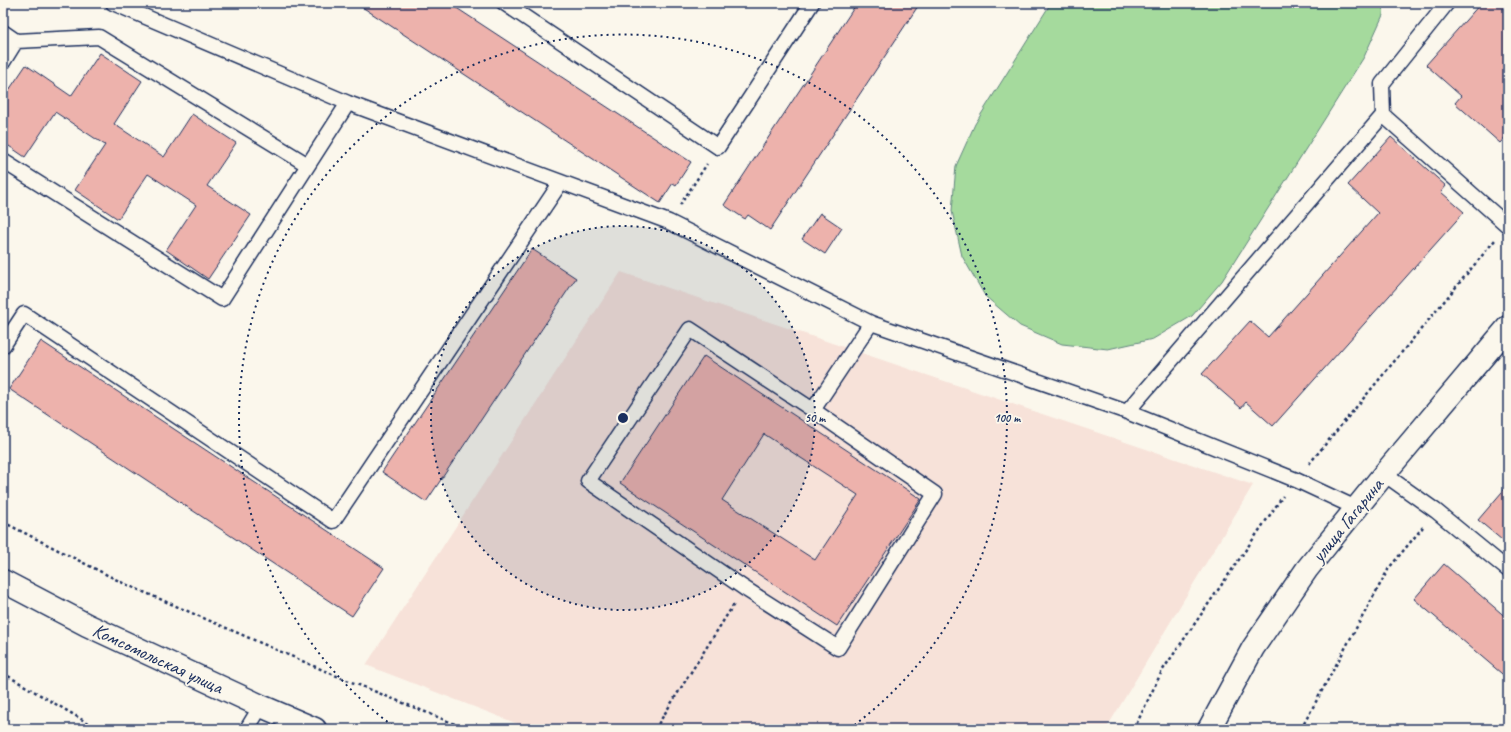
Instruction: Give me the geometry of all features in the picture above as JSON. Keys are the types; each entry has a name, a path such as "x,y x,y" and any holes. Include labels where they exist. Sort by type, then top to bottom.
{"main road":[{"name":"улица Гагарина","path":"1209,729 1253,648 1307,569 1384,474 1508,327"},
{"name":"Комсомольская улица","path":"3,581 87,625 261,706 315,729"}],"lane":[{"path":"113,3 348,103 669,222 871,322 1128,412 1296,480 1356,508"},
{"path":"504,3 718,147 812,3"},
{"path":"1128,412 1383,115 1382,84 1447,3"},
{"path":"3,32 16,41 100,38 308,165"},
{"path":"3,62 16,41"},
{"path":"3,161 222,299 348,103"},
{"path":"1383,115 1508,226"},
{"path":"3,346 24,314 333,521 561,182"},
{"path":"813,410 871,322"},
{"path":"690,329 813,410 935,494 838,648 744,588 588,481 690,329"},
{"path":"1384,474 1436,511 1508,570"},
{"path":"247,729 261,706"}],"path":[{"path":"669,222 718,147"},
{"path":"1300,729 1389,568 1436,511"},
{"path":"3,522 123,583 332,674 467,729"},
{"path":"655,729 744,588"},
{"path":"3,673 98,729"}],"shaded area":[{"path":"621,272 1253,485 1106,729 531,729 366,665"}],"green space":[{"path":"1051,3 1384,3 1383,15 1364,57 1222,281 1192,316 1153,339 1108,349 1062,344 1020,326 985,296 962,256 952,211 956,166 975,124"}],"building":[{"path":"356,3 449,3 691,162 676,185 673,183 660,203"},
{"path":"857,3 920,3 770,230 748,215 745,219 724,205"},
{"path":"1481,3 1508,3 1508,134 1500,143 1455,103 1461,96 1426,65"},
{"path":"100,53 142,81 114,124 164,157 192,114 236,143 207,186 251,215 208,279 166,250 196,205 148,174 118,219 75,190 105,145 55,112 25,157 3,142 3,99 26,65 71,96"},
{"path":"1391,137 1446,186 1441,192 1464,212 1273,426 1246,402 1241,408 1202,374 1250,321 1268,337 1378,213 1348,185"},
{"path":"820,213 842,228 825,254 802,239"},
{"path":"532,249 576,278 426,502 382,472"},
{"path":"41,341 384,568 352,616 9,389"},
{"path":"704,356 921,499 837,626 620,483","holes":["764,434 858,495 815,560 722,500"]},
{"path":"1508,485 1508,545 1478,520"},
{"path":"1444,564 1508,619 1508,679 1414,599"}]}
